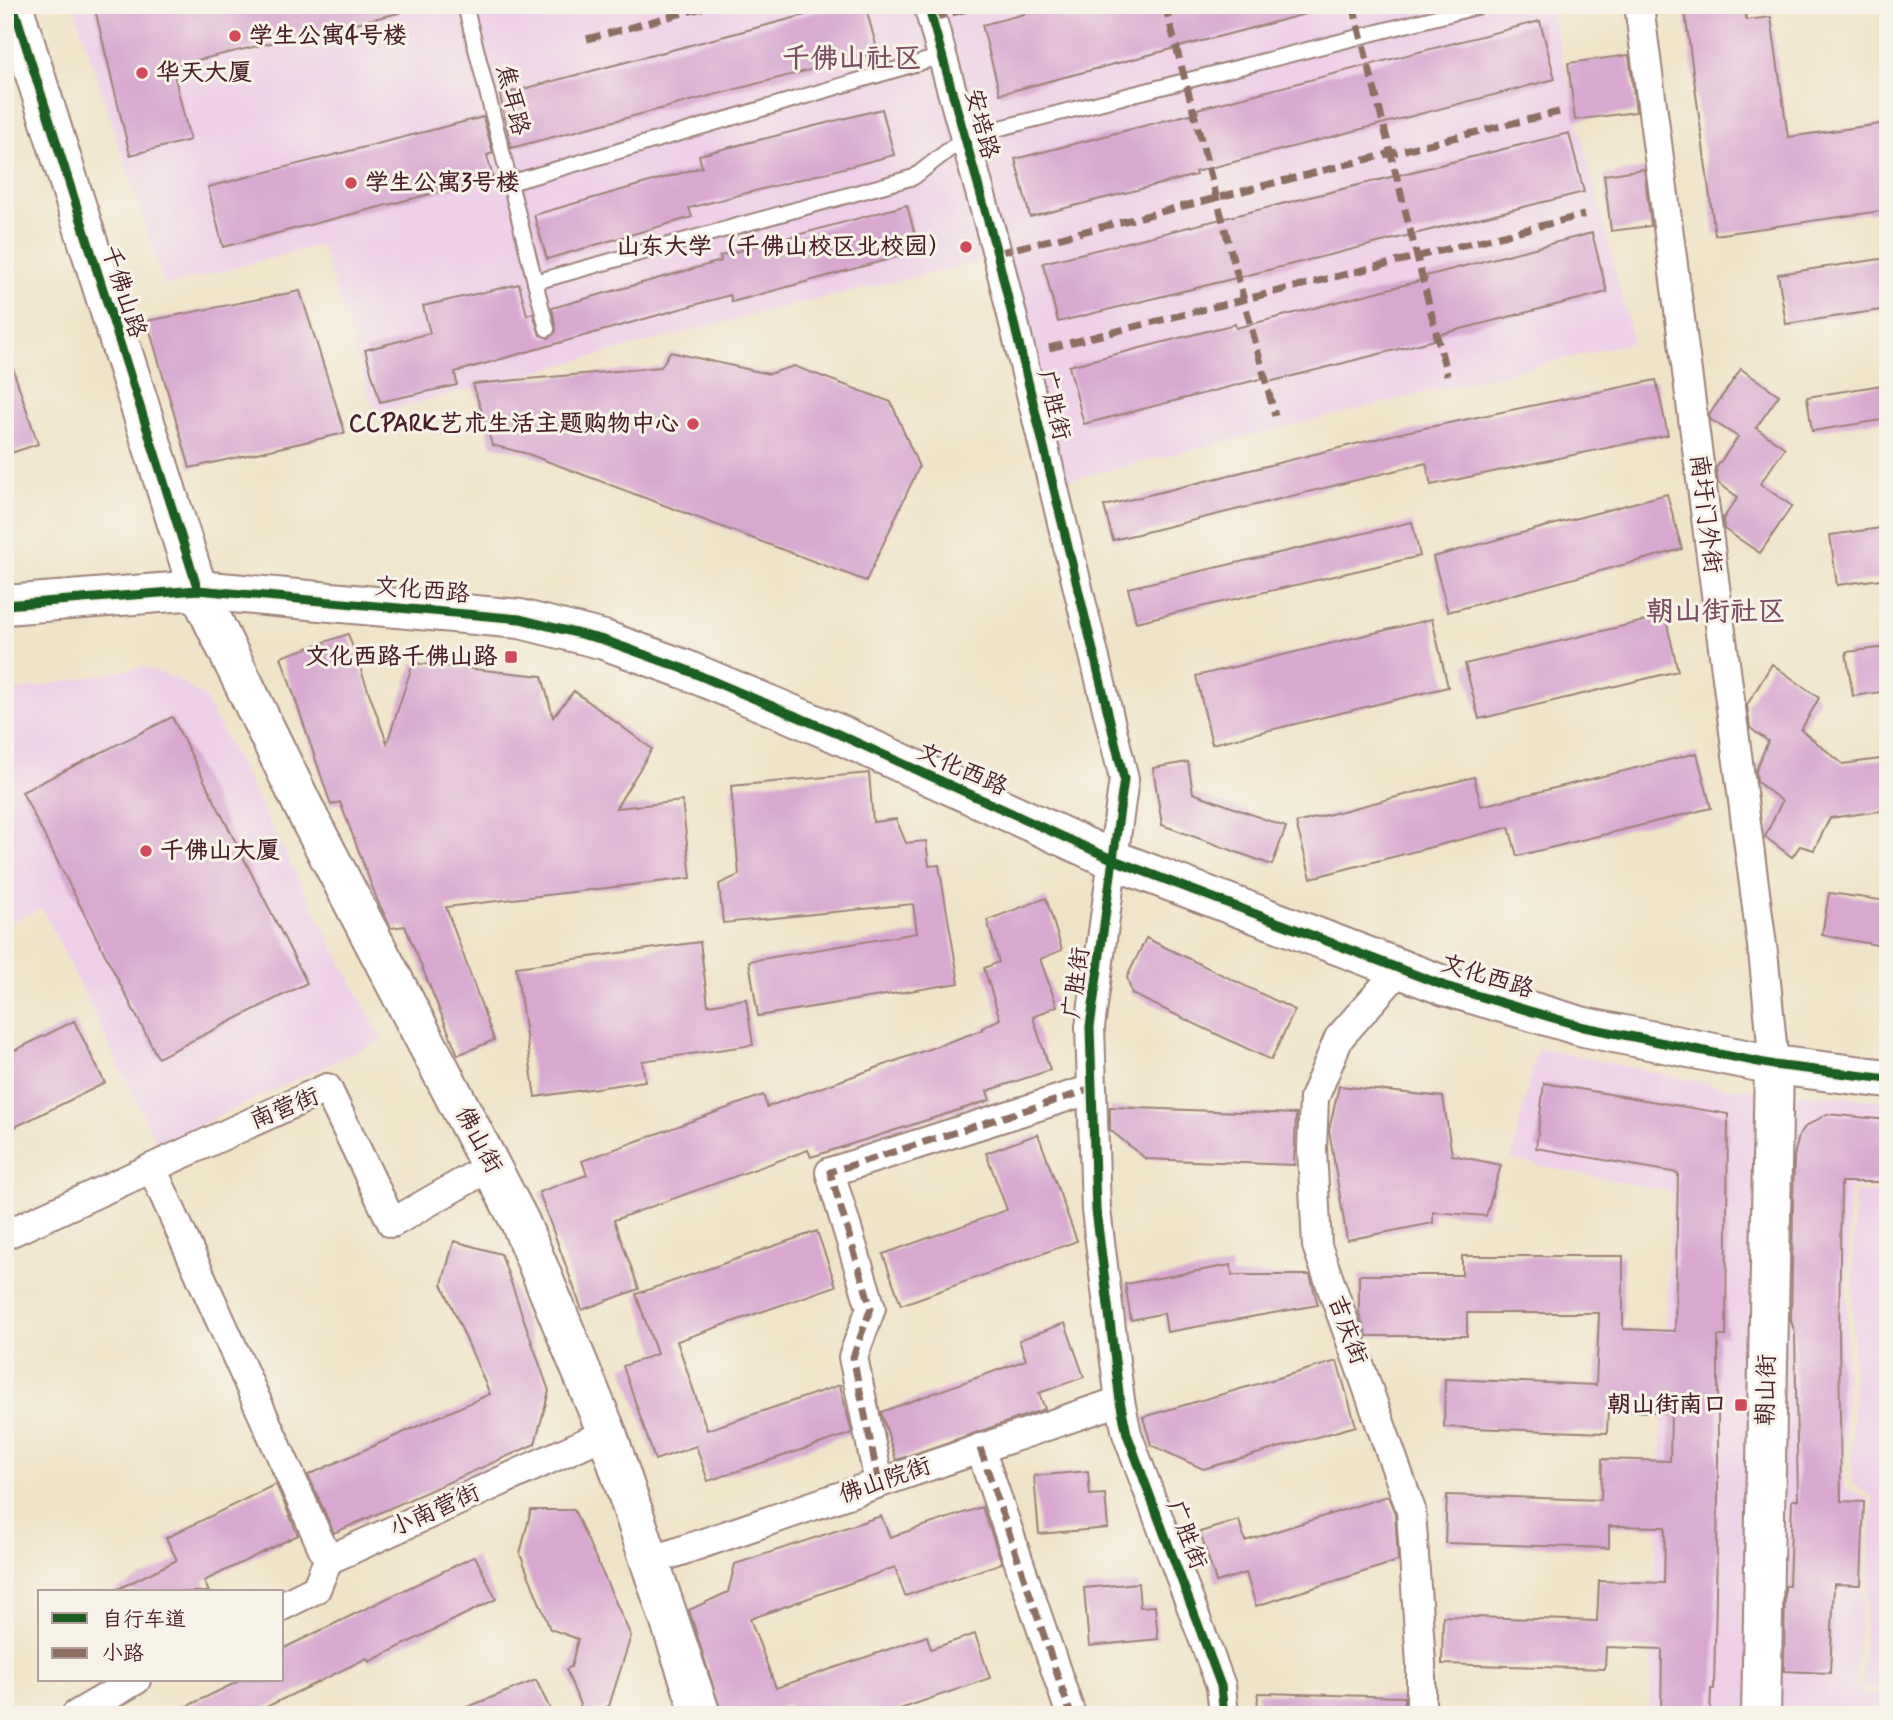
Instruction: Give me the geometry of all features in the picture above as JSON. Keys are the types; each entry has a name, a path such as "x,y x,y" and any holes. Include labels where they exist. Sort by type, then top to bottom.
{"main road":[{"name":"千佛山路","path":"13,5 198,590"},
{"name":"文化西路","path":"5,605 198,590 520,620 604,640 684,669 836,733 1116,842 1400,969 1446,986 1584,1027 1773,1047 1888,1079"},
{"name":"佛山街","path":"198,590 311,822 520,1222 607,1433 701,1715"},
{"name":"朝山街","path":"1761,1715 1773,1047"}],"street":[{"name":"安培路","path":"928,5 997,253"},
{"name":"南圩门外街","path":"1639,5 1773,1047"},
{"name":"广胜街","path":"997,253 1124,779 1090,1027 1096,1210 1120,1401 1127,1434 1222,1686 1224,1715"},
{"name":"吉庆街","path":"1400,969 1339,1038 1314,1098 1312,1149 1317,1246 1410,1510 1421,1664 1420,1715"},
{"name":"南营街","path":"5,1234 327,1088 392,1223 491,1166"},
{"path":"880,1483 853,1357 871,1308 830,1172 1092,1090"},
{"path":"152,1168 328,1560 316,1589 284,1605"},
{"name":"佛山院街","path":"651,1561 1120,1401"},
{"name":"小南营街","path":"328,1560 607,1433"},
{"path":"980,1448 1071,1715"},
{"path":"76,1715 133,1682"}],"lane":[{"name":"焦耳路","path":"465,5 547,329"},
{"path":"535,282 914,177 965,137 1484,5"},
{"path":"510,183 942,56"}],"shaded area":[{"name":"山东大学（千佛山校区北校园）","path":"73,5 1549,5 1633,342 1043,486 984,261 783,307 375,414 321,245 165,286"},
{"path":"143,667 175,678 204,697 382,1040 157,1144 42,908 5,925 5,693"},
{"path":"1537,1048 1724,1087 1888,1101 1888,1187 1849,1188 1844,1487 1869,1499 1855,1686 1862,1693 1888,1695 1888,1715 1649,1715 1672,1192 1511,1160"},
{"path":"1854,1192 1888,1192 1888,1690 1861,1688 1873,1497 1852,1484"}],"building":[{"path":"94,5 398,5 399,13 172,66 190,140 130,155"},
{"path":"843,5 865,5 878,52 511,148 500,95"},
{"path":"1058,5 1312,5 1313,12 1000,94 982,25"},
{"path":"1684,5 1745,5 1746,20 1771,17 1788,137 1888,123 1888,210 1715,235"},
{"path":"1540,21 1555,79 1030,217 1015,159"},
{"path":"1629,55 1636,112 1575,120 1568,63"},
{"path":"882,109 894,155 689,208 692,217 547,259 534,215 702,167 699,155"},
{"name":"学生公寓3号楼","path":"483,117 493,153 487,155 493,178 223,247 208,187"},
{"path":"1569,133 1584,192 1058,322 1043,263"},
{"path":"1644,169 1651,226 1611,231 1604,175"},
{"path":"907,205 919,251 732,302 730,295 455,372 457,385 380,402 365,350 430,333 423,306 519,284 527,315 533,313 540,335 549,338 556,331 552,308 721,261 720,256"},
{"path":"1592,233 1607,292 1433,336 1434,340 1269,382 1268,377 1084,424 1069,366 1235,324 1236,328"},
{"path":"1888,258 1888,309 1786,324 1778,274"},
{"name":"CCPARK艺术生活主题购物中心","path":"300,291 345,433 190,468 147,321"},
{"name":"CCPARK艺术生活主题购物中心","path":"670,352 769,374 794,366 891,402 919,467 866,581 528,454 492,445 473,384 661,367"},
{"path":"5,357 9,357 38,444 5,455"},
{"path":"1741,369 1779,395 1756,428 1785,448 1760,484 1792,506 1760,553 1724,529 1723,519 1738,497 1718,483 1716,468 1738,437 1710,419 1709,415"},
{"path":"1656,380 1668,435 1431,485 1426,463 1113,540 1104,506 1396,434"},
{"path":"1888,384 1888,419 1812,431 1807,397"},
{"path":"1667,494 1682,549 1448,612 1433,557"},
{"path":"1412,522 1420,556 1136,622 1128,588"},
{"path":"1888,527 1888,578 1837,585 1830,535"},
{"path":"1665,616 1678,671 1479,719 1465,664"},
{"path":"1432,619 1448,687 1212,744 1196,676"},
{"path":"348,634 387,743 413,663 542,676 553,717 574,691 652,749 616,808 682,801 691,878 446,907 494,1040 458,1055 405,926 391,928 378,902 340,802 331,805 281,657"},
{"path":"1888,647 1888,691 1853,696 1846,652"},
{"path":"1772,664 1819,698 1801,730 1843,764 1888,758 1888,810 1830,818 1814,850 1800,846 1792,857 1765,837 1782,801 1757,782 1756,771 1768,741 1750,728 1747,705"},
{"name":"千佛山大厦","path":"172,717 307,983 158,1058 22,792"},
{"path":"1697,753 1711,808 1517,856 1509,827 1311,878 1296,823 1474,777 1481,806"},
{"path":"1188,762 1193,793 1286,827 1272,865 1162,825 1153,768"},
{"path":"869,773 873,822 896,819 906,843 926,841 929,866 939,865 959,983 758,1016 749,961 917,933 913,904 723,923 719,884 739,875 731,786"},
{"path":"1829,893 1888,901 1888,947 1822,935"},
{"path":"1046,898 1062,950 1040,959 1057,1006 1033,1017 1050,1070 987,1091 990,1100 811,1157 808,1150 614,1220 639,1289 582,1310 539,1192 587,1175 582,1161 763,1095 767,1107 982,1030 1000,1019 984,968 999,962 987,920"},
{"path":"1146,938 1295,1010 1271,1060 1132,994 1127,977"},
{"path":"700,942 708,1005 746,999 753,1045 642,1061 645,1081 535,1097 516,967"},
{"path":"74,1021 105,1083 5,1132 5,1055"},
{"path":"1544,1083 1728,1114 1726,1336 1718,1336 1714,1689 1711,1689 1710,1715 1661,1715 1662,1649 1606,1647 1605,1669 1442,1664 1443,1616 1597,1621 1599,1581 1664,1583 1665,1527 1609,1526 1609,1548 1445,1543 1447,1495 1601,1500 1602,1459 1670,1461 1671,1413 1608,1410 1607,1433 1444,1427 1445,1379 1596,1385 1599,1313 1467,1313 1467,1336 1367,1336 1359,1313 1359,1275 1462,1275 1462,1256 1623,1256 1623,1329 1675,1331 1678,1173 1536,1148"},
{"path":"1339,1086 1443,1097 1452,1155 1501,1165 1486,1216 1433,1212 1433,1223 1347,1240 1329,1130"},
{"path":"1110,1107 1296,1114 1294,1165 1146,1159 1110,1130"},
{"path":"1827,1114 1888,1120 1888,1182 1841,1182 1841,1501 1864,1502 1861,1585 1834,1584 1830,1673 1784,1671 1785,1586 1789,1586 1792,1500 1798,1500 1795,1333 1791,1321 1794,1156 1799,1136 1805,1127"},
{"path":"1038,1134 1077,1241 901,1305 883,1254 1007,1210 986,1153"},
{"path":"817,1231 836,1286 677,1341 707,1430 840,1385 852,1433 708,1481 696,1446 655,1460 623,1366 657,1354 636,1294"},
{"path":"454,1241 501,1254 549,1391 535,1444 334,1533 308,1475 490,1394 442,1284"},
{"path":"1231,1265 1232,1275 1310,1275 1318,1305 1167,1332 1164,1313 1131,1320 1125,1284"},
{"path":"1065,1323 1084,1377 1039,1393 1045,1409 896,1460 881,1412 1026,1360 1019,1340"},
{"path":"1337,1361 1356,1426 1203,1469 1151,1445 1143,1417"},
{"path":"1088,1471 1090,1495 1105,1494 1108,1528 1039,1534 1034,1476"},
{"path":"276,1484 298,1535 204,1581 208,1590 116,1590 177,1560 166,1538"},
{"path":"1388,1496 1395,1513 1398,1561 1256,1606 1246,1573 1216,1582 1200,1532 1239,1520 1245,1541"},
{"path":"982,1507 1002,1563 905,1596 895,1567 750,1619 776,1688 927,1636 931,1649 975,1634 990,1678 883,1715 792,1715 788,1704 760,1715 722,1715 689,1610 728,1592 735,1564 881,1516 890,1537"},
{"path":"531,1510 574,1510 631,1636 609,1706 586,1715 566,1669 571,1667 578,1639 550,1629 520,1554"},
{"path":"475,1556 496,1599 369,1662 367,1658 250,1715 169,1715 237,1682 284,1682 284,1648"},
{"path":"1138,1583 1140,1607 1155,1606 1158,1639 1089,1646 1084,1588"},
{"path":"536,1680 553,1715 452,1715 452,1713"},
{"path":"1258,1693 1404,1697 1404,1715 1257,1715"}],"marked path":[{"path":"587,39 713,5"},
{"path":"932,18 983,5"},
{"path":"1165,5 1275,416"},
{"path":"1353,5 1447,375"},
{"path":"997,253 1559,112"},
{"path":"1049,348 1584,215"},
{"path":"879,1483 853,1357 871,1308 830,1172 1092,1089"},
{"path":"980,1448 1071,1715"}],"cycle path":[{"path":"13,5 198,590"},
{"path":"928,5 997,253 1124,779 1090,1027 1096,1210 1120,1401 1127,1434 1221,1686 1224,1715"},
{"path":"5,605 198,590 520,619 604,640 684,669 836,733 1114,860 1445,986 1584,1027 1774,1065 1888,1079"}],"place":[{"name":"学生公寓4号楼","path":"235,36"},
{"name":"华天大厦","path":"142,73"},
{"name":"学生公寓3号楼","path":"351,183"},
{"name":"山东大学（千佛山校区北校园）","path":"966,247"},
{"name":"CCPARK艺术生活主题购物中心","path":"693,424"},
{"name":"文化西路千佛山路","path":"511,657"},
{"name":"千佛山大厦","path":"146,851"},
{"name":"朝山街南口","path":"1741,1405"}],"district":[{"name":"千佛山社区","path":"852,59"},
{"name":"朝山街社区","path":"1716,612"}]}
